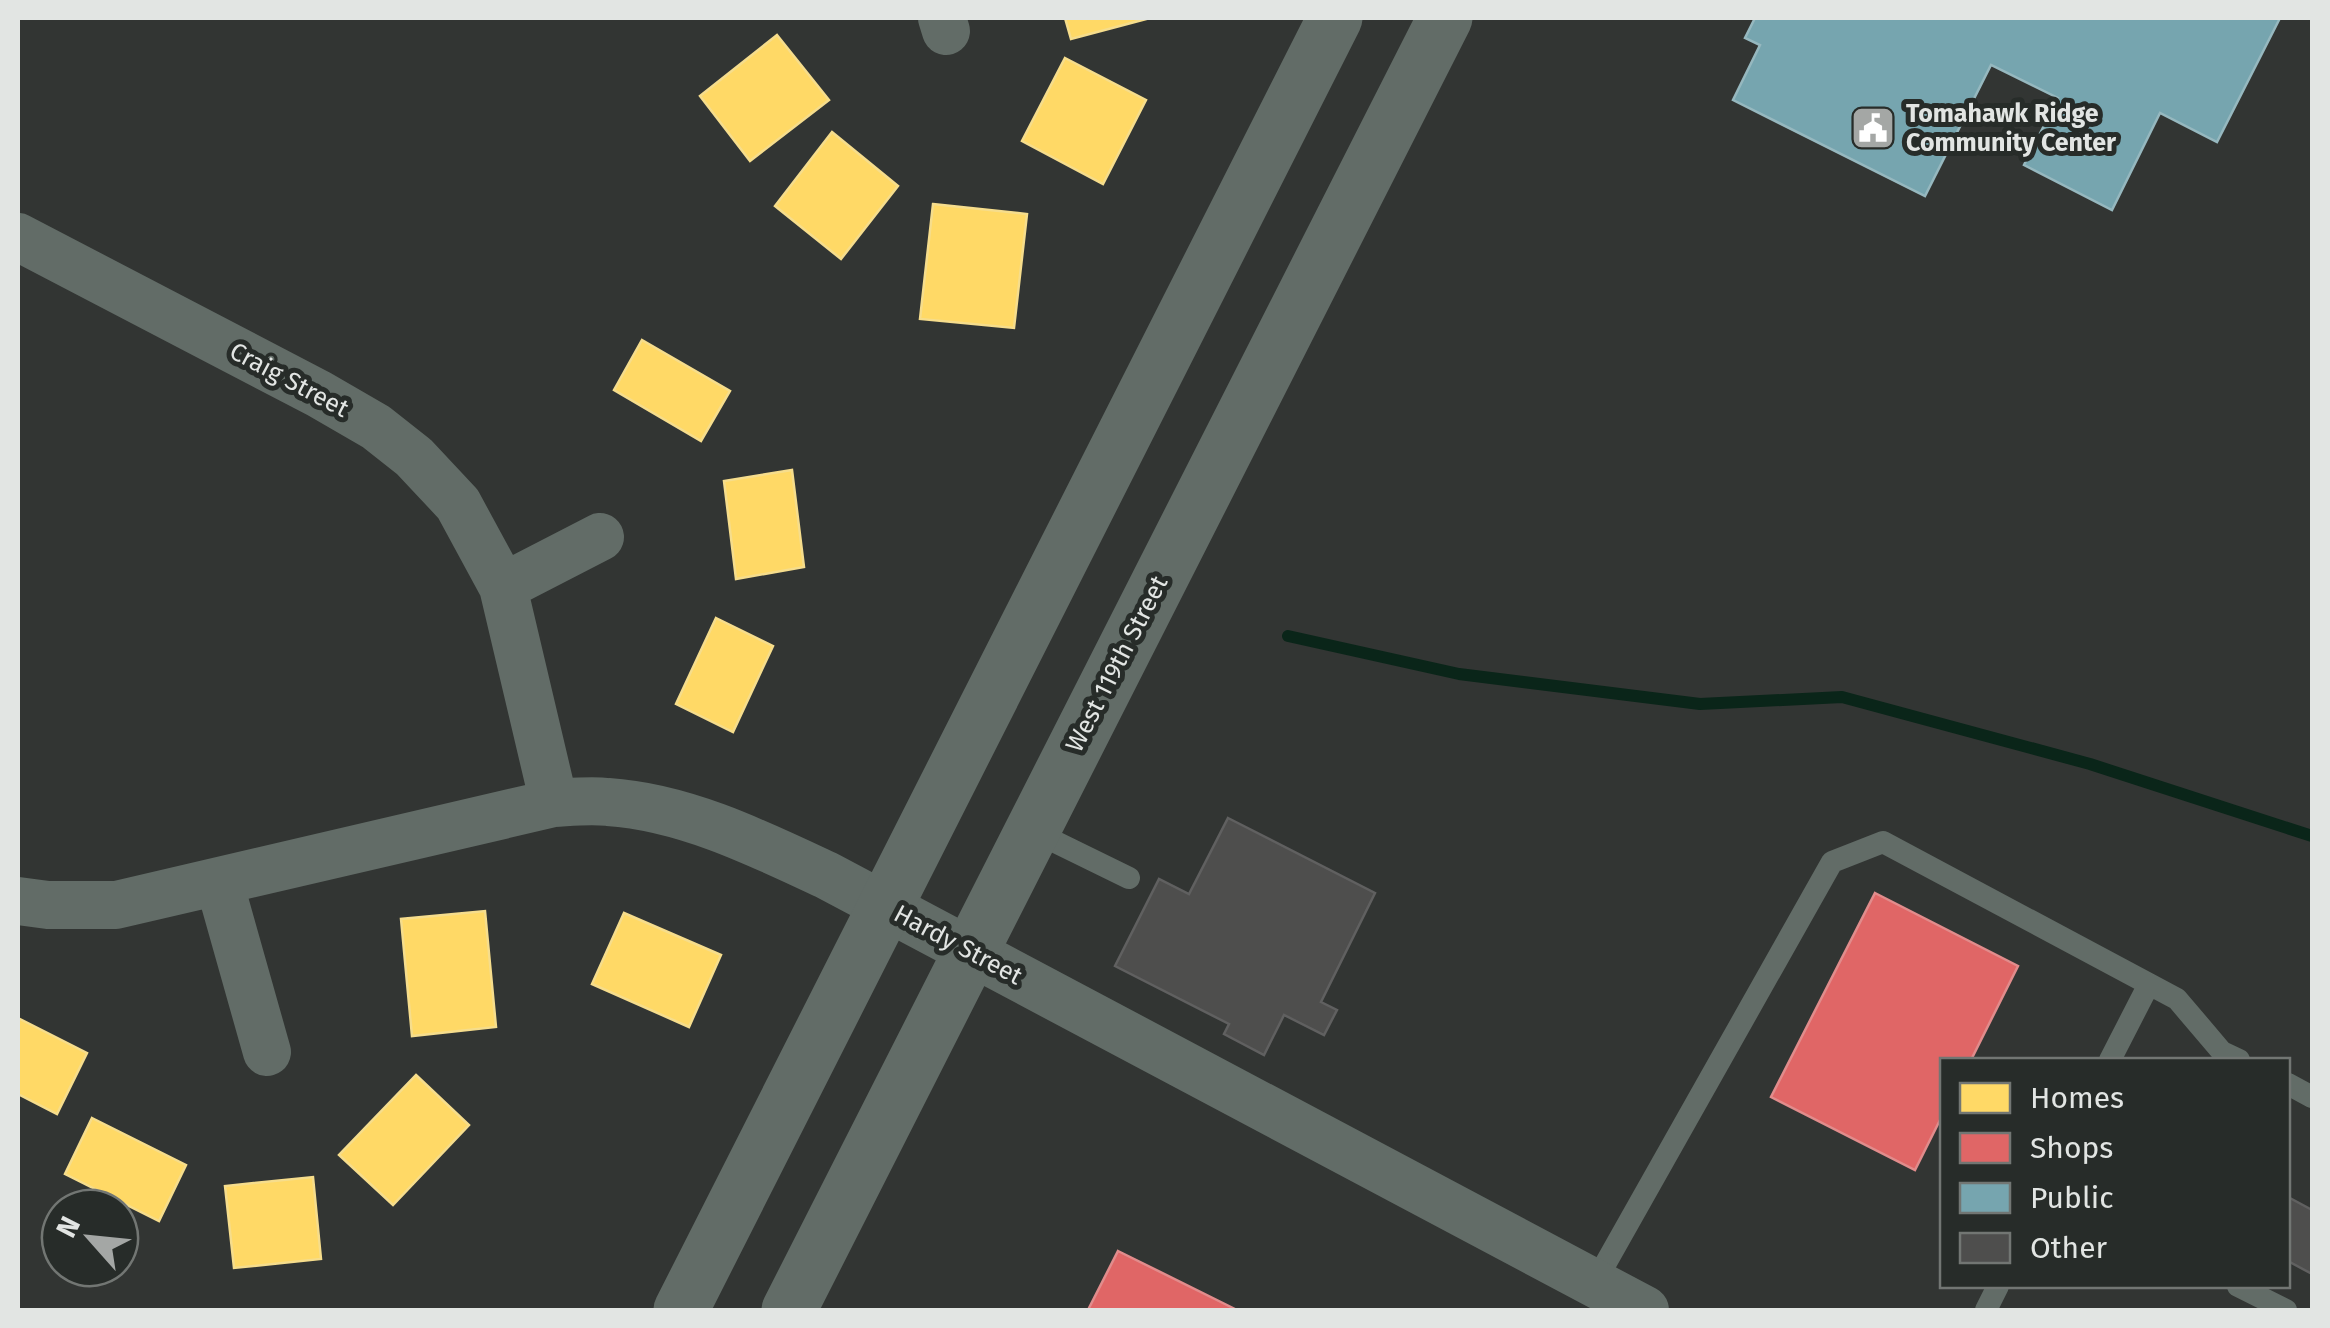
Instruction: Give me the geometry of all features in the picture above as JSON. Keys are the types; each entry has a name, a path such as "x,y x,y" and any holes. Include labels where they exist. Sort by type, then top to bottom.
{"main road":[{"path":"681,1310 1336,18"},
{"name":"West 119th Street","path":"789,1310 1445,18"}],"street":[{"name":"Craig Street","path":"18,237 376,427 414,457 458,504 503,587 554,803"},
{"path":"503,587 600,536"},
{"name":"Hardy Street","path":"18,900 48,906 116,906 554,803 609,802 685,817 768,848 885,906 1646,1310"},
{"path":"218,882 267,1052"}],"lane":[{"path":"1033,830 1129,878"},
{"path":"1594,1284 1832,862 1883,842 2177,999 2222,1052 2236,1058"},
{"path":"2111,1058 2148,984"},
{"path":"2290,1085 2312,1097"},
{"path":"2242,1288 2286,1310"}],"building: Homes":[{"path":"1065,18 1150,18 1071,39"},
{"path":"777,35 829,100 750,161 700,96"},
{"path":"1065,58 1146,100 1103,184 1022,141"},
{"path":"832,132 898,186 841,259 775,206"},
{"path":"933,204 1027,214 1014,328 920,319"},
{"path":"642,340 730,391 701,441 614,390"},
{"path":"792,470 804,567 736,579 724,481"},
{"path":"716,618 773,646 733,732 676,704"},
{"path":"485,911 496,1027 412,1036 401,919"},
{"path":"624,913 721,955 689,1027 592,984"},
{"path":"18,1018 87,1053 57,1114 18,1094"},
{"path":"416,1075 469,1125 393,1205 339,1155"},
{"path":"92,1118 186,1165 159,1221 140,1212 140,1188 93,1188 65,1174"},
{"path":"313,1177 321,1259 234,1268 225,1186"}],"building: Shops":[{"path":"1875,893 2018,966 1972,1058 1940,1058 1940,1120 1915,1170 1771,1097"},
{"path":"1118,1251 1237,1310 1088,1310"}],"building: Public":[{"name":"Tomahawk Ridge Community Center","path":"1755,18 2280,18 2217,142 2160,113 2112,210 2024,165 2058,98 1991,65 1925,196 1733,100 1760,45 1745,38"}],"building: Other":[{"path":"1228,818 1375,893 1321,1002 1337,1010 1324,1035 1284,1015 1264,1055 1224,1034 1229,1024 1115,966 1159,879 1189,894"},
{"path":"2290,1198 2312,1210 2312,1274 2290,1262"}],"waterway":[{"path":"1288,636 1459,674 1700,704 1842,697 2090,764 2312,836"}],"place":[{"name":"Tomahawk Ridge Community Center","path":"1873,128"}]}
